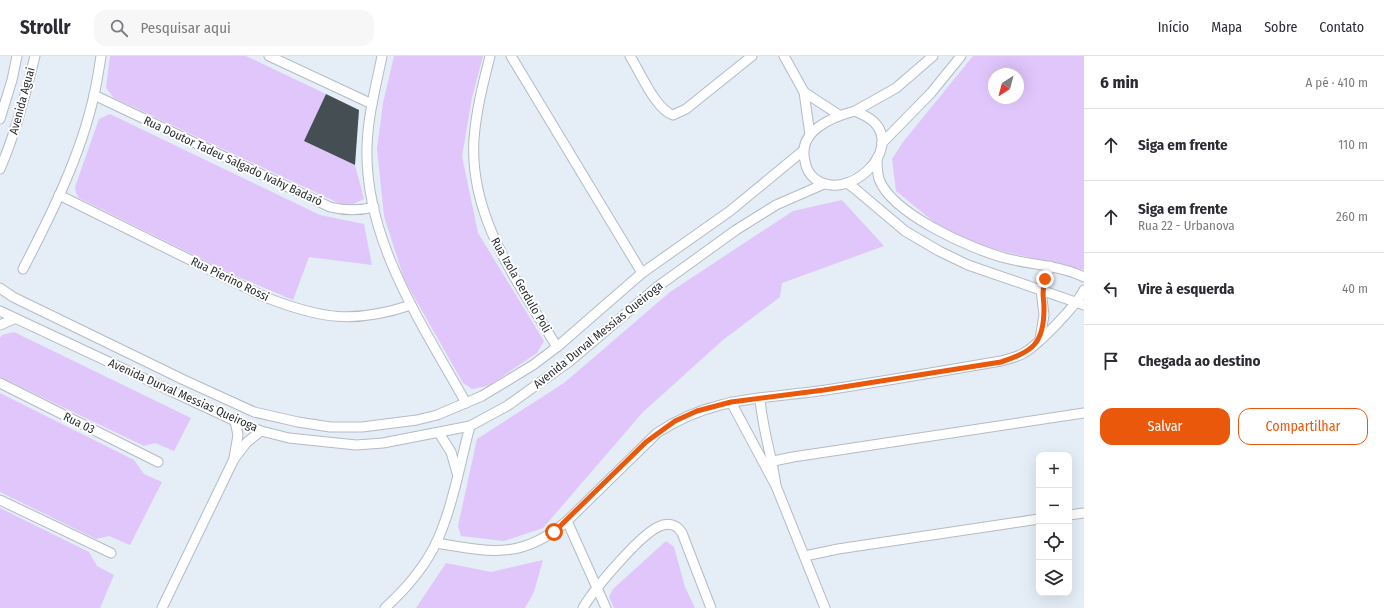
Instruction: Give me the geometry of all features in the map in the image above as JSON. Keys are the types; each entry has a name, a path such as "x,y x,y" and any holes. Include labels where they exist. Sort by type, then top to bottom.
{"street":[{"name":"Avenida Aguai","path":"0,119 12,80 17,56"},
{"name":"Avenida Aguai","path":"0,169 9,148 22,108 34,56"},
{"path":"23,269 59,196 87,121 94,95 101,56"},
{"path":"269,56 372,104"},
{"path":"382,56 372,104 368,134 367,159 374,207 390,260 411,305 466,403"},
{"name":"Rua Izola Gerdulo Poli","path":"490,56 478,102 474,141 479,194 487,226 496,245 557,347"},
{"path":"511,56 642,273"},
{"path":"630,56 662,110 673,115 686,109 748,57"},
{"path":"784,56 804,92 810,135"},
{"path":"877,158 858,178 835,186 824,184 810,175 806,168 804,150 810,135 817,128 839,115 855,111 896,88 933,56"},
{"path":"962,56 932,93 882,143 877,158 877,171 884,187 897,201 921,220 970,246 1020,262 1050,266 1074,272 1084,277"},
{"path":"804,92 839,115"},
{"name":"Rua Doutor Tadeu Salgado Ivahy Badaró","path":"94,95 330,207 343,211 361,210 374,207"},
{"path":"855,111 875,122 880,132 882,143"},
{"name":"Avenida Durval Messias Queiroga","path":"0,288 13,297 184,380 254,412 322,426 362,427 417,420 437,415 466,403 497,387 557,347 642,273 730,211 804,150"},
{"path":"847,183 902,228 926,244 968,265 1080,304"},
{"name":"Avenida Durval Messias Queiroga","path":"0,311 235,421 261,431 289,438 356,445 383,443 470,426 506,406 570,361 657,287 736,230 776,204 824,184"},
{"name":"Rua Pierino Rossi","path":"59,196 265,297 290,307 315,314 358,317 384,314 411,305"},
{"path":"1040,339 1044,315 1042,290 1050,266"},
{"path":"436,544 481,550 518,549 545,538 567,521 646,442 675,421 697,411 731,402 824,390 1001,362 1025,352 1040,339 1080,304 1084,290"},
{"path":"0,325 14,318"},
{"name":"Rua 03","path":"0,383 158,462"},
{"path":"760,398 762,425 768,462 776,486 806,556 825,608"},
{"path":"731,402 768,462"},
{"path":"768,462 1084,412"},
{"path":"234,459 238,436 235,421"},
{"path":"385,608 409,583 436,544 443,529 470,426"},
{"path":"162,608 234,459 247,442 261,431"},
{"path":"438,433 451,452 457,475"},
{"path":"0,500 111,553"},
{"path":"1072,514 1084,512"},
{"path":"806,556 838,549 1036,519"},
{"path":"567,521 606,608"},
{"path":"583,608 597,586 651,532 659,526 670,524 675,525 682,533 711,608"}],"shaded area":[{"path":"110,56 246,56 326,94 304,141 355,165 364,199 347,207 114,98 106,88"},
{"path":"394,56 483,56 472,98 462,156 478,233 544,341 537,353 488,386 472,389 463,383 404,279 384,216 377,149 383,103"},
{"path":"973,56 1084,56 1084,270 967,243 945,231 896,191 892,159 903,142"},
{"path":"110,114 320,215 364,224 372,265 309,257 293,300 234,275 79,198 75,187 99,119"},
{"path":"842,200 884,246 782,283 780,297 723,340 643,412 543,528 504,541 461,536 458,526 477,439 564,383 670,292 793,211"},
{"path":"14,332 191,418 174,451 155,443 144,446 0,377 0,338 2,335"},
{"path":"0,393 134,460 144,474 162,482 130,545 109,536 96,539 0,492"},
{"path":"0,508 89,552 97,566 114,575 100,608 0,608"},
{"path":"666,541 674,547 685,587 695,608 614,608 609,597 613,589"},
{"path":"543,560 534,592 525,608 416,608 446,563 491,572"}],"building":[{"path":"326,94 359,110 355,165 304,141"}],"route":[{"path":"554,532 600,489 646,442 657,433 686,415 731,402 824,390 1001,362 1025,352 1040,339 1044,315 1042,290 1045,279"}]}
